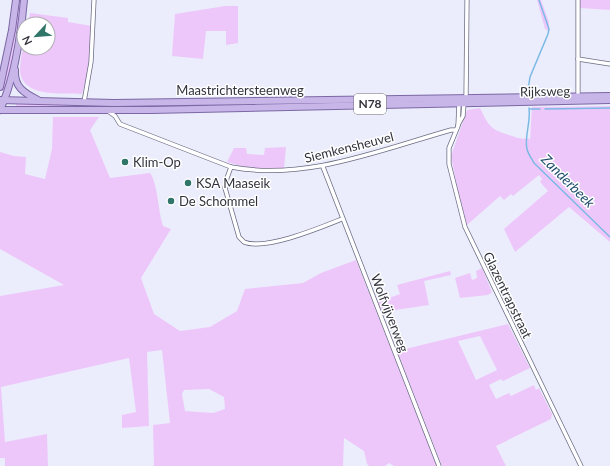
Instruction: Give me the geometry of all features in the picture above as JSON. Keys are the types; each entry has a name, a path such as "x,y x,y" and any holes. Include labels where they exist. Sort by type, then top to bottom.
{"main road":[{"path":"0,87 12,30 16,0"},
{"name":"N78","path":"22,16 24,0"},
{"name":"N78","path":"0,110 16,49"},
{"path":"16,56 14,71 15,79 22,90 39,100"},
{"name":"Rijksweg","path":"480,100 610,96"},
{"name":"Maastrichtersteenweg","path":"2,100 84,102 202,100 463,101"},
{"path":"198,108 203,106 202,100"},
{"name":"Maastrichtersteenweg","path":"0,110 120,110 480,100"},
{"name":"Rijksweg","path":"480,100 610,100"}],"street":[{"path":"84,102 91,62 94,0"},
{"name":"Glazentrapstraat","path":"467,0 463,101 457,128 449,148 449,164 465,227 572,452 581,466"},
{"path":"578,0 578,96"},
{"path":"578,59 610,64"},
{"name":"Siemkensheuvel","path":"107,110 115,116 120,124 231,168 249,171 281,172 323,167 457,128"},
{"path":"115,116 120,110"},
{"name":"Wolfvijverweg","path":"323,167 439,466"},
{"path":"231,168 227,178 226,188 239,237 247,243 272,242 300,236 342,219"}],"shaded area":[{"path":"18,0 22,0 19,16 16,16 16,34 6,91 2,91 13,38"},
{"path":"537,0 541,0 549,22 549,31 545,29"},
{"path":"580,0 610,0 610,10 580,8"},
{"path":"225,6 238,6 238,43 226,45 226,31 206,31 203,59 172,56 175,14"},
{"path":"30,13 53,16 29,16"},
{"path":"56,16 68,18 68,22 92,26 88,71 82,94 44,92 27,85 22,78 20,69 21,57 56,56"},
{"path":"16,102 108,105 108,107 16,109"},
{"path":"610,106 610,242 569,207 515,252 504,229 548,191 540,182 542,179 539,175 513,196 511,194 504,200 500,196 467,225 458,192 451,156 467,110 480,108 485,119 494,129 523,139 528,138 530,140 532,107"},
{"path":"53,117 99,117 90,130 110,178 150,173 155,184 163,226 171,229 141,278 154,314 180,331 210,327 237,311 245,289 303,283 321,273 356,260 437,466 394,466 389,463 385,466 369,466 367,464 364,451 344,438 343,466 154,466 153,425 170,423 162,350 147,352 149,426 122,428 122,415 136,412 129,358 1,387 5,442 47,434 48,466 5,466 5,458 0,458 0,296 64,285 0,249 0,152 14,156 26,157 25,174 45,179 52,149","holes":["209,389 224,397 225,409 213,413 185,411 182,394 184,390"]},
{"path":"286,147 284,168 247,168 227,162 234,148 246,148 247,154 264,155 265,148"},
{"path":"482,268 492,292 488,295 460,298 455,278 470,273 472,280 477,278 476,271"},
{"path":"450,271 451,275 424,281 429,305 382,312 378,302 400,294 397,285"},
{"path":"508,324 530,368 503,381 501,379 489,385 496,399 509,393 511,396 534,385 536,390 539,388 552,414 551,419 496,446 506,466 442,466 397,351","holes":["480,336 497,370 476,380 458,341"]}],"waterway":[{"name":"Zanderbeek","path":"528,90 530,77 549,29 539,0"},
{"name":"Zanderbeek","path":"529,108 526,145 528,153 534,163 610,237"},
{"path":"545,109 610,108"},
{"path":"530,109 540,109"}],"place":[{"name":"Klim-Op","path":"125,162"},
{"name":"KSA Maaseik","path":"188,183"},
{"name":"De Schommel","path":"171,201"}]}
